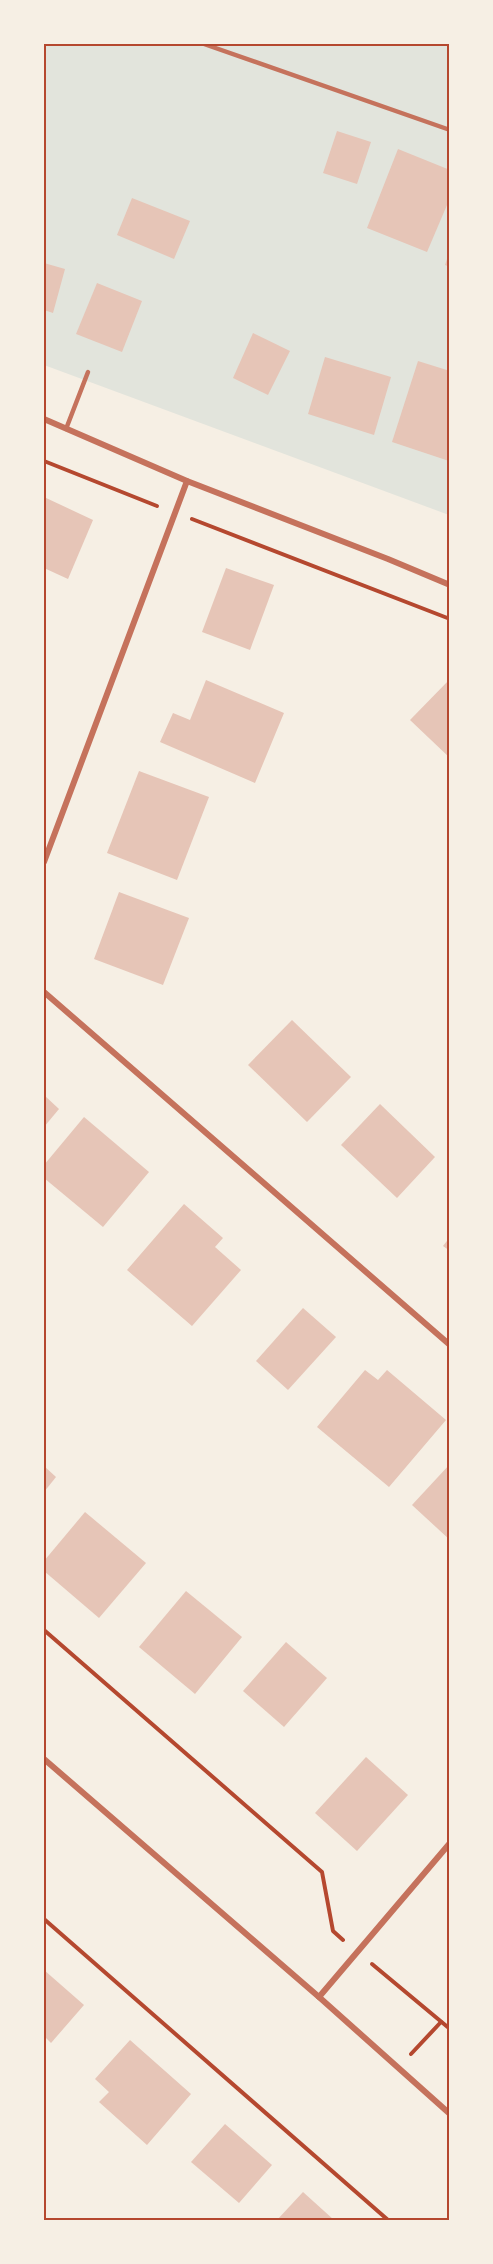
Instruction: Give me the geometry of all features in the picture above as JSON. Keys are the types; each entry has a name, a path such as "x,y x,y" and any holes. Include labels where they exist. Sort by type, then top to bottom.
{"street":[{"path":"44,419 187,481 450,585"},
{"path":"44,862 187,481"},
{"path":"44,992 450,1345"},
{"path":"44,1759 319,1997 450,2114"},
{"path":"319,1997 450,1843"}],"lane":[{"path":"204,44 450,130"},
{"path":"66,429 88,372"}],"path":[{"path":"44,461 450,619"},
{"path":"44,1630 322,1872 333,1931 450,2029"},
{"path":"44,1919 388,2220"},
{"path":"399,2068 441,2022"}],"shaded area":[{"path":"44,44 449,44 449,515 44,365"}],"building":[{"path":"337,131 371,142 357,184 323,173"},
{"path":"398,149 450,170 450,198 427,252 367,228"},
{"path":"132,198 190,221 174,259 117,235"},
{"path":"450,253 450,267 445,265"},
{"path":"44,263 65,269 53,313 44,310"},
{"path":"97,283 142,301 122,352 76,334"},
{"path":"253,333 290,351 268,395 233,378"},
{"path":"325,357 391,377 374,435 308,414"},
{"path":"418,361 450,371 449,461 392,442"},
{"path":"44,497 93,520 68,579 44,568"},
{"path":"226,568 274,585 250,650 202,632"},
{"path":"450,679 450,758 410,720"},
{"path":"206,680 284,713 255,783 160,742 173,713 190,720"},
{"path":"139,771 209,797 177,880 107,853"},
{"path":"119,892 189,918 163,985 94,959"},
{"path":"292,1020 351,1077 307,1122 248,1065"},
{"path":"44,1095 59,1109 44,1127"},
{"path":"380,1104 435,1157 397,1198 341,1145"},
{"path":"84,1117 149,1172 103,1227 44,1178 44,1165"},
{"path":"184,1204 223,1238 215,1247 241,1270 192,1326 127,1270"},
{"path":"450,1237 450,1251 443,1246"},
{"path":"303,1308 336,1337 288,1390 256,1361"},
{"path":"365,1370 378,1380 387,1370 446,1420 389,1487 317,1427"},
{"path":"450,1464 450,1540 412,1505"},
{"path":"44,1466 56,1477 44,1492"},
{"path":"85,1512 146,1563 99,1618 44,1571 44,1561"},
{"path":"186,1591 242,1637 195,1694 139,1647"},
{"path":"286,1642 327,1678 284,1727 243,1691"},
{"path":"366,1757 408,1795 357,1851 315,1813"},
{"path":"44,1970 84,2005 51,2043 44,2036"},
{"path":"130,2040 191,2094 147,2145 99,2102 109,2092 95,2079"},
{"path":"225,2124 272,2165 239,2203 191,2162"},
{"path":"303,2192 334,2220 277,2220"}]}
